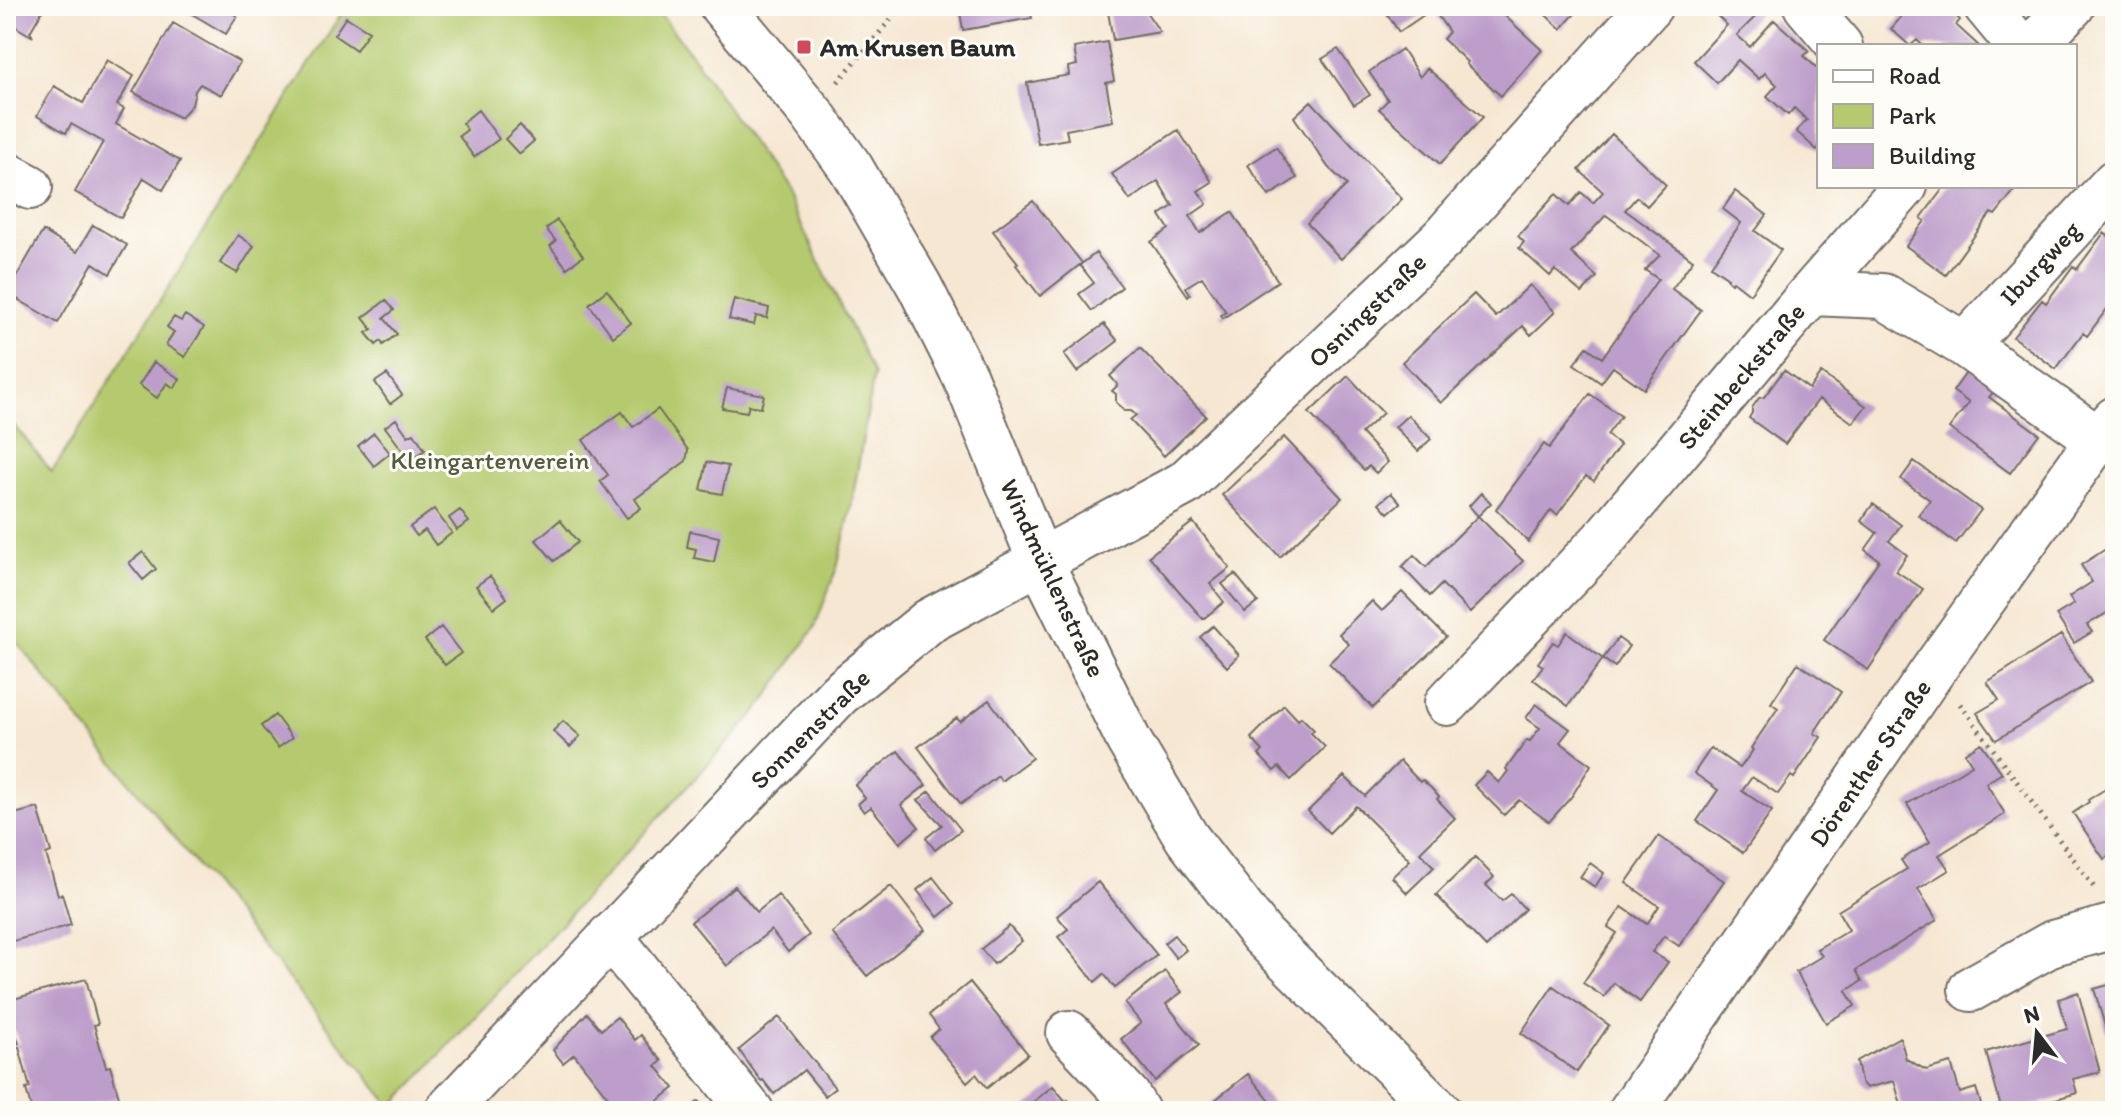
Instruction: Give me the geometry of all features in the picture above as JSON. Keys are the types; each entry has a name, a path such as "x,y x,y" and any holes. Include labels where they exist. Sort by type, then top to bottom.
{"street":[{"name":"Windmühlenstraße","path":"722,6 812,114 851,168 920,287 965,377 1041,563 1129,741 1187,838 1262,935 1439,1111"},
{"name":"Osningstraße","path":"1041,563 1185,483 1442,239 1650,6"},
{"path":"1806,6 1838,44"},
{"path":"1986,6 2017,44"},
{"path":"2035,44 2072,6"},
{"name":"Iburgweg","path":"1965,345 2115,182"},
{"path":"1811,293 1903,188"},
{"name":"Steinbeckstraße","path":"1447,703 1603,540 1811,293 1883,296 2107,429"},
{"name":"Dörenther Straße","path":"1631,1111 1934,669 2107,429"},
{"name":"Sonnenstraße","path":"447,1111 839,694 929,621 1041,563"},
{"path":"1971,989 2106,909"},
{"path":"610,936 751,1111"},
{"path":"1069,1033 1128,1096 1137,1111"}],"path":[{"path":"812,114 902,6"},
{"path":"1934,669 2106,909"}],"green space":[{"name":"Kleingartenverein","path":"346,6 654,6 695,59 787,196 874,375 850,513 837,567 814,629 758,710 392,1107 6,629 6,415 52,472"}],"building":[{"path":"6,6 45,6 30,32 33,37 6,21"},
{"path":"190,6 220,6 237,16 226,34 187,11"},
{"path":"959,6 1029,6 1032,18 963,30"},
{"path":"1107,6 1142,6 1160,32 1113,40"},
{"path":"1382,6 1428,6 1428,12 1399,32"},
{"path":"1431,6 1494,6 1542,50 1501,96 1443,39 1449,32"},
{"path":"1536,6 1582,6 1561,29"},
{"path":"1721,6 1751,6 1759,13 1737,35 1750,47 1774,20 1809,51 1804,56 1817,68 1817,150 1796,131 1807,120 1794,108 1788,115 1767,96 1777,85 1765,73 1759,79 1738,60 1717,83 1694,61 1727,25 1714,13"},
{"path":"1889,6 1945,6 1960,20 1956,25 1977,44 1921,44 1917,40 1908,44 1891,29 1901,17"},
{"path":"346,17 369,31 356,50 334,35"},
{"path":"173,23 240,62 221,95 200,84 192,105 180,118 133,92"},
{"path":"1107,42 1114,81 1106,83 1113,121 1066,130 1068,139 1038,144 1027,83 1069,75 1068,67 1077,65 1074,48"},
{"path":"1338,49 1370,95 1354,105 1322,59"},
{"path":"1402,49 1420,77 1427,68 1483,117 1440,164 1379,109 1388,100 1369,72"},
{"path":"6,60 13,64 6,77"},
{"path":"107,60 134,76 117,105 124,109 116,124 180,161 163,190 144,178 121,218 75,192 103,142 71,124 66,133 37,116 54,86 83,103"},
{"path":"1311,101 1402,199 1341,259 1307,223 1347,185 1328,167 1294,117"},
{"path":"478,110 499,139 474,157 459,136 467,130 462,123"},
{"path":"520,125 534,141 519,154 505,139"},
{"path":"1178,130 1212,182 1198,191 1207,204 1190,216 1200,233 1232,212 1278,281 1223,318 1221,315 1226,312 1202,277 1186,287 1188,296 1151,242 1169,229 1160,215 1173,206 1158,181 1130,200 1112,174"},
{"path":"1612,134 1666,185 1647,206 1637,197 1625,210 1693,260 1672,289 1701,310 1644,389 1613,367 1601,383 1574,364 1587,347 1602,358 1658,279 1645,270 1660,255 1606,215 1571,253 1597,277 1582,293 1555,270 1550,276 1519,248 1524,242 1518,236 1556,194 1569,206 1581,192 1593,203 1603,192 1579,170"},
{"path":"1276,147 1297,178 1269,196 1248,165"},
{"path":"1944,188 2016,188 1995,215 1991,213 1946,275 1906,246 1925,221 1921,218"},
{"path":"1735,191 1767,215 1755,231 1781,250 1750,294 1711,266 1741,223 1723,209"},
{"path":"1033,201 1082,263 1040,296 993,231"},
{"path":"557,220 583,256 567,268 550,246 556,241 546,229"},
{"path":"93,225 127,245 110,274 93,263 58,323 7,293 43,231 77,252"},
{"path":"2115,226 2115,298 2087,336 2083,333 2056,369 2013,337 2042,300 2046,303 2073,266 2077,269 2104,233 2108,236"},
{"path":"238,235 254,246 237,273 220,263"},
{"path":"1096,253 1122,287 1092,311 1079,294 1094,283 1080,265"},
{"path":"1530,285 1555,312 1531,335 1523,326 1441,403 1402,362 1474,294 1496,317"},
{"path":"607,290 631,323 613,337 589,304"},
{"path":"734,299 769,308 767,318 756,316 754,325 729,319"},
{"path":"386,300 394,310 384,318 397,334 383,345 381,341 376,345 366,333 372,329 363,318"},
{"path":"185,315 204,327 185,357 166,345 174,332 167,327 174,317 181,321"},
{"path":"1104,324 1118,341 1077,372 1064,354"},
{"path":"1140,348 1206,416 1164,456 1130,420 1136,415 1124,411 1112,391 1118,385 1110,376"},
{"path":"154,362 180,379 174,388 167,383 157,398 139,385"},
{"path":"1971,366 1998,387 1989,397 2039,434 2010,473 1949,428 1969,403 1953,391"},
{"path":"1784,370 1809,389 1821,373 1866,406 1853,423 1819,399 1785,444 1749,418 1759,398 1764,397"},
{"path":"387,374 402,395 390,404 375,382"},
{"path":"1348,376 1383,413 1361,433 1388,462 1376,473 1369,466 1364,470 1309,413"},
{"path":"727,388 764,395 761,408 749,405 747,412 722,408"},
{"path":"1590,394 1621,416 1607,435 1620,445 1594,481 1586,476 1557,515 1551,510 1528,542 1496,509 1544,444 1549,448"},
{"path":"658,409 688,450 686,461 635,499 641,508 627,518 600,481 608,475 583,440 622,412 633,427"},
{"path":"1408,415 1431,439 1418,451 1395,427"},
{"path":"396,419 408,436 414,433 425,450 410,460 385,427"},
{"path":"374,433 390,453 374,466 358,446"},
{"path":"1284,437 1342,498 1280,557 1222,495"},
{"path":"1914,461 1981,510 1956,543 1918,515 1930,500 1901,479"},
{"path":"707,462 728,466 722,494 701,490"},
{"path":"1391,493 1400,503 1388,513 1379,503"},
{"path":"1481,493 1491,503 1478,516 1469,506"},
{"path":"1873,504 1901,525 1889,541 1907,555 1896,571 1923,589 1868,670 1824,640 1879,560 1865,550 1877,533 1861,521"},
{"path":"434,509 452,533 436,545 425,530 417,536 410,527"},
{"path":"460,510 469,522 457,530 449,518"},
{"path":"1478,516 1523,561 1470,613 1442,584 1430,596 1402,567 1414,555 1426,567"},
{"path":"560,520 578,542 554,561 536,540"},
{"path":"1193,522 1230,568 1210,584 1224,602 1203,619 1149,556"},
{"path":"690,531 719,537 714,562 694,558 696,549 687,547"},
{"path":"2115,543 2115,608 2087,625 2092,632 2074,643 2056,615 2074,604 2069,597 2092,582 2081,565"},
{"path":"143,552 156,569 143,580 129,563"},
{"path":"1235,574 1258,602 1245,612 1222,584"},
{"path":"490,576 507,598 494,608 476,586"},
{"path":"1402,592 1446,637 1373,708 1329,663 1349,644 1339,634 1372,601 1382,611"},
{"path":"1213,626 1239,655 1227,667 1200,637"},
{"path":"441,627 461,653 445,665 425,640"},
{"path":"1567,632 1603,659 1568,706 1533,679 1543,666 1538,663 1553,642 1558,645"},
{"path":"2061,635 2091,682 1996,740 1977,713 1999,700 1987,682"},
{"path":"1618,638 1629,646 1615,667 1603,659"},
{"path":"1798,663 1841,692 1814,733 1821,737 1794,778 1791,776 1778,794 1752,777 1742,791 1772,811 1743,853 1697,821 1718,790 1694,773 1711,748 1740,768 1778,708 1771,703"},
{"path":"989,700 1032,758 1001,781 998,776 961,804 918,747 957,718 960,722"},
{"path":"1536,704 1570,729 1560,742 1591,765 1572,796 1549,822 1519,800 1504,815 1474,785 1487,772 1499,783 1527,740 1530,741 1540,728 1526,718"},
{"path":"1284,705 1298,720 1301,717 1314,730 1311,733 1325,747 1291,780 1279,767 1274,771 1259,755 1263,751 1251,738"},
{"path":"275,715 292,738 278,748 261,726"},
{"path":"563,721 580,736 570,747 553,731"},
{"path":"1981,743 2002,773 1986,783 2005,814 1939,855 1949,870 1918,889 1937,920 1856,970 1862,981 1846,991 1855,1006 1826,1023 1796,972 1822,956 1817,949 1849,930 1838,911 1907,869 1901,860 1930,842 1907,804 1972,765 1965,753"},
{"path":"898,751 926,785 901,805 919,827 900,843 871,807 864,812 858,804 865,798 855,785"},
{"path":"1400,761 1420,782 1422,780 1431,788 1455,818 1420,852 1434,867 1407,893 1392,877 1410,860 1356,806 1329,833 1308,811 1344,776 1365,796"},
{"path":"2110,786 2112,789 2115,787 2115,851 2104,859 2073,813"},
{"path":"930,791 961,830 935,850 926,838 942,825 918,800"},
{"path":"38,808 51,852 46,854 71,925 6,943 6,816"},
{"path":"1659,836 1724,881 1679,946 1664,936 1652,952 1668,962 1640,1002 1614,983 1604,997 1583,983 1617,933 1608,927 1622,907 1647,924 1659,906 1626,883"},
{"path":"1475,857 1494,877 1486,885 1502,901 1511,894 1525,909 1486,947 1436,895"},
{"path":"1590,863 1604,873 1595,887 1580,877"},
{"path":"933,877 954,904 938,917 917,890"},
{"path":"1098,882 1157,955 1115,988 1104,974 1095,982 1058,937 1068,929 1057,916"},
{"path":"735,886 757,912 778,895 809,935 788,952 771,930 727,966 691,922"},
{"path":"891,886 925,930 867,976 832,933"},
{"path":"1009,926 1022,941 994,964 981,949"},
{"path":"1174,935 1186,950 1176,958 1164,943"},
{"path":"1165,971 1182,992 1166,1004 1199,1045 1155,1081 1121,1039 1141,1023 1125,1003"},
{"path":"86,979 98,1024 94,1025 106,1067 110,1066 119,1097 69,1111 32,1111 26,1089 30,1088 19,1047 13,1045 19,1043 15,1031 10,1032 6,1017 6,1001"},
{"path":"970,982 1028,1054 987,1088 976,1074 967,1082 930,1037 939,1029 929,1015"},
{"path":"2115,983 2115,1034 2108,1036 2094,989"},
{"path":"1553,986 1609,1025 1577,1072 1521,1033"},
{"path":"2078,992 2100,1072 2073,1079 2077,1093 2013,1111 2002,1111 1986,1052 2067,1029 2059,999"},
{"path":"587,1013 601,1030 617,1017 635,1040 641,1035 662,1061 656,1066 674,1088 658,1101 666,1111 619,1111 574,1054 563,1063 553,1050"},
{"path":"779,1017 835,1088 825,1096 804,1070 774,1094 739,1050"},
{"path":"1900,1037 1906,1059 1926,1070 1951,1063 1960,1093 1976,1088 1983,1111 1903,1111 1894,1081 1866,1088 1861,1082 1857,1061"},
{"path":"1248,1074 1278,1111 1216,1111 1210,1104"},
{"path":"1053,1086 1077,1111 1022,1111"},
{"path":"699,1101 707,1111 685,1111"}],"place":[{"name":"Am Krusen Baum","path":"804,47"}]}
